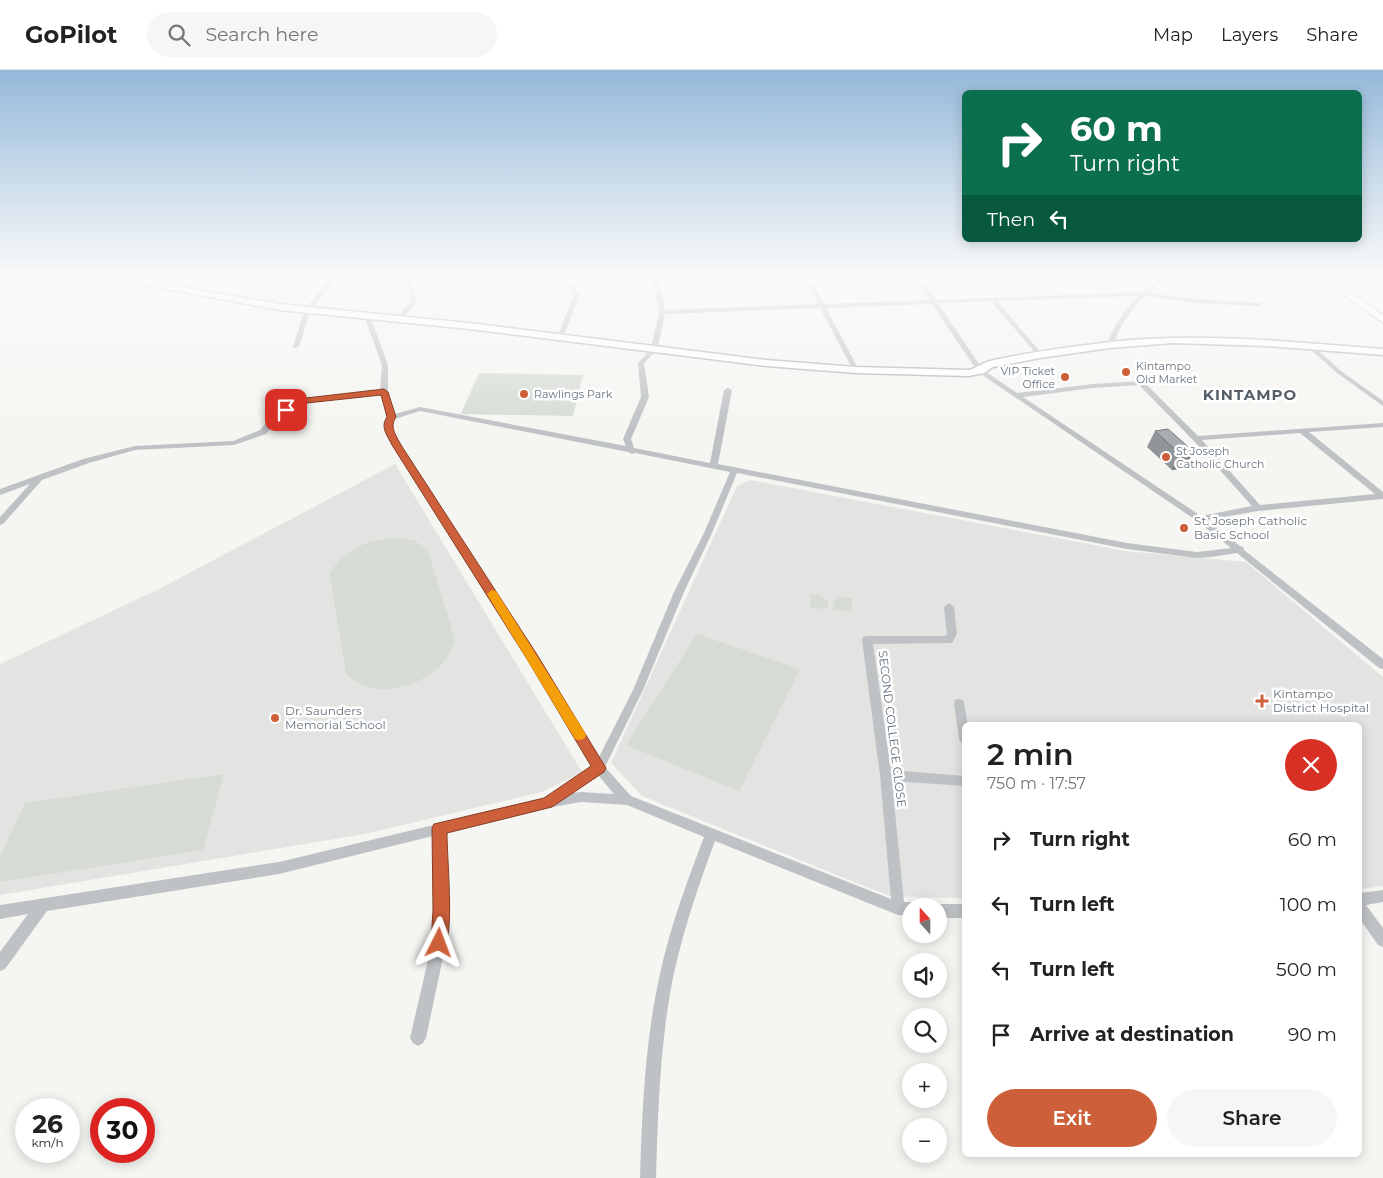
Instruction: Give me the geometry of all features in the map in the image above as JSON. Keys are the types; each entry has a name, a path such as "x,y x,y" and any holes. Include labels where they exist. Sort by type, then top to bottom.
{"main road":[{"path":"464,327 783,365 957,374 980,371 990,364 1040,354 1173,340 1310,346 1383,352"}],"street":[{"path":"296,348 303,327"},
{"path":"371,327 385,365 384,392 392,417"},
{"path":"560,338 564,327"},
{"path":"632,452 627,439 645,398 642,363 654,350 659,327"},
{"path":"833,327 856,370"},
{"path":"950,327 980,371 1200,519 1383,664"},
{"path":"1016,327 1040,354"},
{"path":"1110,346 1117,327"},
{"path":"1310,346 1340,372 1383,404"},
{"path":"1018,395 1062,388 1160,382"},
{"path":"1141,383 1196,438 1258,508"},
{"path":"713,467 728,390"},
{"path":"0,492 86,461 135,448 234,443 263,432 274,419 286,410 306,401 384,392"},
{"path":"627,800 599,768 483,580 396,445 388,427 388,422 392,417 420,410 1127,546 1199,556 1218,555 1240,549"},
{"path":"1196,438 1383,425"},
{"path":"1301,430 1383,496"},
{"path":"547,803 599,768 638,690 679,592 708,533 734,471"},
{"path":"0,522 42,476"},
{"path":"1200,519 1258,508 1383,496"},
{"name":"SECOND COLLEGE CLOSE","path":"898,908 886,775 866,640 948,640 952,634 949,607"},
{"path":"959,703 962,722"},
{"path":"886,775 962,781"},
{"path":"0,912 279,868 440,828 581,797 627,800 792,868 902,908"},
{"path":"418,1038 439,943 441,910 440,828"},
{"path":"648,1178 650,1101 663,994 680,921 711,834"},
{"path":"1362,900 1383,896"},
{"path":"0,964 42,905"},
{"path":"948,911 962,911"},
{"path":"1362,911 1383,940"}],"shaded area":[{"name":"Rawlings Park","path":"479,373 583,375 573,416 461,414"},
{"name":"Dr. Saunders Memorial School","path":"395,464 582,772 542,792 365,834 0,895 0,664 159,589"},
{"path":"750,480 1125,551 1246,562 1383,677 1383,886 1362,889 1362,722 962,722 962,898 889,896 642,796 611,763 737,486"},
{"path":"395,538 415,541 428,551 455,640 449,655 438,668 424,678 408,685 391,689 374,688 359,683 346,673 330,577 331,571 339,561 357,547 372,541"},
{"path":"810,594 820,595 828,601 828,609 810,608"},
{"path":"841,597 852,598 852,611 833,610 834,601"},
{"path":"697,634 800,669 739,791 626,745"},
{"path":"224,774 203,850 0,882 0,856 25,803"}],"building":[{"path":"1168,429 1194,452 1180,454 1155,431"}],"slow traffic":[{"path":"492,594 579,735"}],"place":[{"name":"Kintampo Old Market","path":"1126,372"},
{"name":"VIP Ticket Office","path":"1065,377"},
{"name":"Rawlings Park","path":"524,394"},
{"name":"St Joseph Catholic Church","path":"1166,457"},
{"name":"St. Joseph Catholic Basic School","path":"1184,528"},
{"name":"Kintampo District Hospital","path":"1262,701"},
{"name":"Dr. Saunders Memorial School","path":"275,718"}],"district":[{"name":"KINTAMPO","path":"1250,395"}],"route":[{"path":"286,410 306,401 384,392 392,417 388,422 388,427 396,445 532,656 599,768 547,803 440,828 441,910 439,943"}]}
